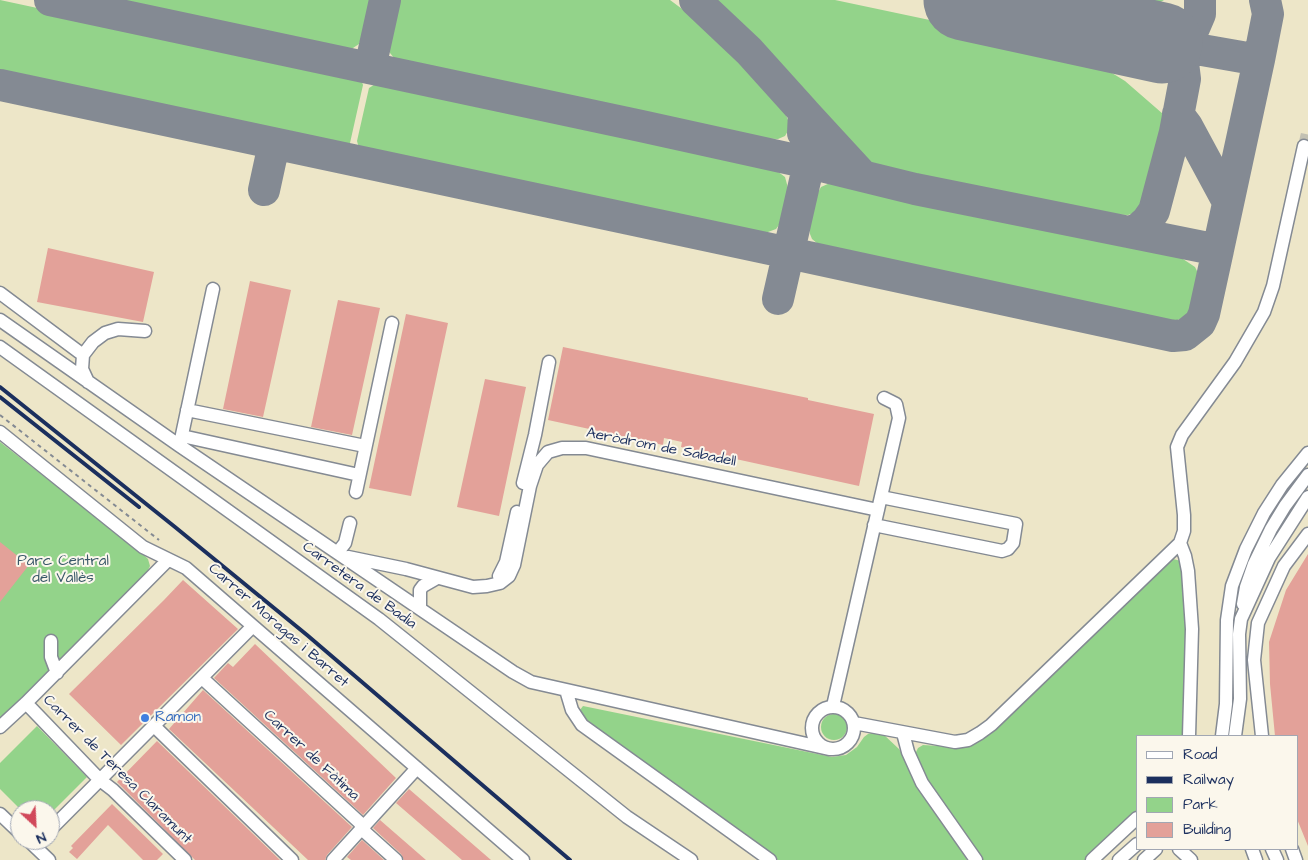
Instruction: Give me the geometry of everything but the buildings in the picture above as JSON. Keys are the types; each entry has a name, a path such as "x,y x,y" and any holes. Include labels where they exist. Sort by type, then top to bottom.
{"street":[{"path":"854,723 955,742 968,740 998,718 1180,543 1184,531 1184,515 1178,447 1182,435 1235,362 1264,312 1272,286 1304,146"},
{"path":"181,441 213,290"},
{"path":"0,293 83,355"},
{"path":"0,320 88,382 181,441 390,589 531,682 829,749 842,748 853,738 854,723 847,711 840,707 826,708 815,716 812,729 817,742 829,749"},
{"path":"356,492 392,323"},
{"path":"88,382 82,369 83,355 93,342 105,333 118,329 145,331"},
{"name":"Carretera de Badia","path":"0,347 378,619 627,817 691,860"},
{"path":"341,554 474,587 487,586 500,575 506,562 549,362"},
{"path":"833,706 899,418 896,404 884,398"},
{"path":"187,410 365,446"},
{"name":"Carrer Moragas i Barret","path":"0,432 143,547 186,568 417,768 515,857"},
{"path":"181,441 359,475"},
{"name":"Aeròdrom de Sabadell","path":"487,586 500,583 509,576 514,566 536,465 548,452 562,448 586,448 878,510"},
{"path":"1222,735 1226,704 1227,620 1232,586 1246,549 1264,512 1308,453"},
{"path":"1244,735 1240,698 1239,634 1246,587 1254,564 1272,528 1285,506 1308,476"},
{"path":"874,526 1002,550 1008,549 1013,543 1016,524 881,497"},
{"path":"1241,619 1269,558 1308,497"},
{"path":"341,554 350,522"},
{"path":"1262,735 1254,660 1258,623 1284,566 1308,534"},
{"path":"1180,543 1188,571 1192,629 1189,735"},
{"path":"0,727 57,673 168,560"},
{"path":"390,589 387,582 388,578 393,573 406,569"},
{"path":"420,609 420,590 423,586 437,578"},
{"path":"60,820 253,626"},
{"path":"51,641 51,657 57,673"},
{"path":"1226,644 1233,677 1229,735"},
{"name":"Carrer de Fàtima","path":"202,678 396,860"},
{"path":"566,690 572,710 582,725 770,860"},
{"path":"1235,735 1240,698"},
{"name":"Carrer de Teresa Claramunt","path":"26,703 100,780 113,790 185,860"},
{"path":"154,726 292,860"},
{"path":"793,741 812,729"},
{"path":"903,733 908,752 922,783 976,860"},
{"path":"333,860 417,768"},
{"path":"0,814 10,824"},
{"path":"1092,860 1136,819"},
{"path":"1120,860 1136,845"},
{"path":"41,850 49,860"},
{"path":"1144,860 1155,850"},
{"path":"1180,850 1191,860"}],"path":[{"path":"0,414 160,541"}],"green space":[{"path":"0,0 354,76 363,85 350,143 348,147 339,147 0,75"},
{"path":"96,0 374,0 359,44 353,48 343,49 320,48"},
{"path":"394,0 670,0 701,23 754,74 786,115 790,125 789,129 785,136 778,139 744,138 425,71 395,59 390,53 388,45"},
{"path":"716,0 835,0 1048,45 1078,55 1099,65 1125,81 1163,114 1152,169 1139,209 1128,215 1098,214 870,164 856,154"},
{"path":"1108,0 1164,0 1154,6 1145,8"},
{"path":"380,81 757,163 777,171 785,177 788,188 787,205 782,221 776,229 768,232 751,234 722,230 367,154 359,148 357,141 369,88"},
{"path":"830,183 865,185 1158,248 1183,259 1195,267 1199,275 1198,296 1190,312 1180,319 1172,322 1145,320 846,255 818,244 812,239 810,234 809,218 813,202 821,187"},
{"name":"Parc Central del Vallès","path":"0,442 142,553 148,559 150,566 147,572 36,686 0,720"},
{"path":"1173,559 1181,561 1189,618 1186,735 1136,735 1136,813 1088,860 982,860 927,781 916,756 918,748 923,745 955,747 1013,712"},
{"path":"583,706 832,757 846,755 857,747 868,734 875,732 883,734 899,749 967,860 778,860 585,719 580,710"},
{"path":"834,714 843,718 847,727 843,736 834,740 825,736 821,727 825,718"},
{"path":"37,726 87,777 60,804 60,800 11,800 0,789 0,763"}],"taxiway":[{"path":"50,0 641,126 809,163 915,189 1218,250 1259,60 1162,43"},
{"path":"370,68 385,0"},
{"path":"695,0 749,51 804,112 803,133"},
{"path":"1162,43 1184,37 1194,28 1200,14 1200,0"},
{"path":"1259,60 1268,14 1265,0"},
{"path":"1128,232 1138,229 1154,211 1175,132 1185,79 1183,63 1174,49 1162,43"},
{"path":"0,85 1173,336 1185,335 1200,323 1204,314 1218,250"},
{"path":"778,299 809,163 811,140 804,112 862,175"},
{"path":"1178,114 1187,126 1228,202"},
{"path":"264,190 274,144"}],"runway":[{"path":"964,0 1162,43"}],"tunnel":[{"path":"1304,146 1308,129"}],"railway":[{"path":"0,387 307,635 570,860"},
{"path":"0,397 139,507"}],"place":[{"name":"Ramon","path":"145,718"}]}
